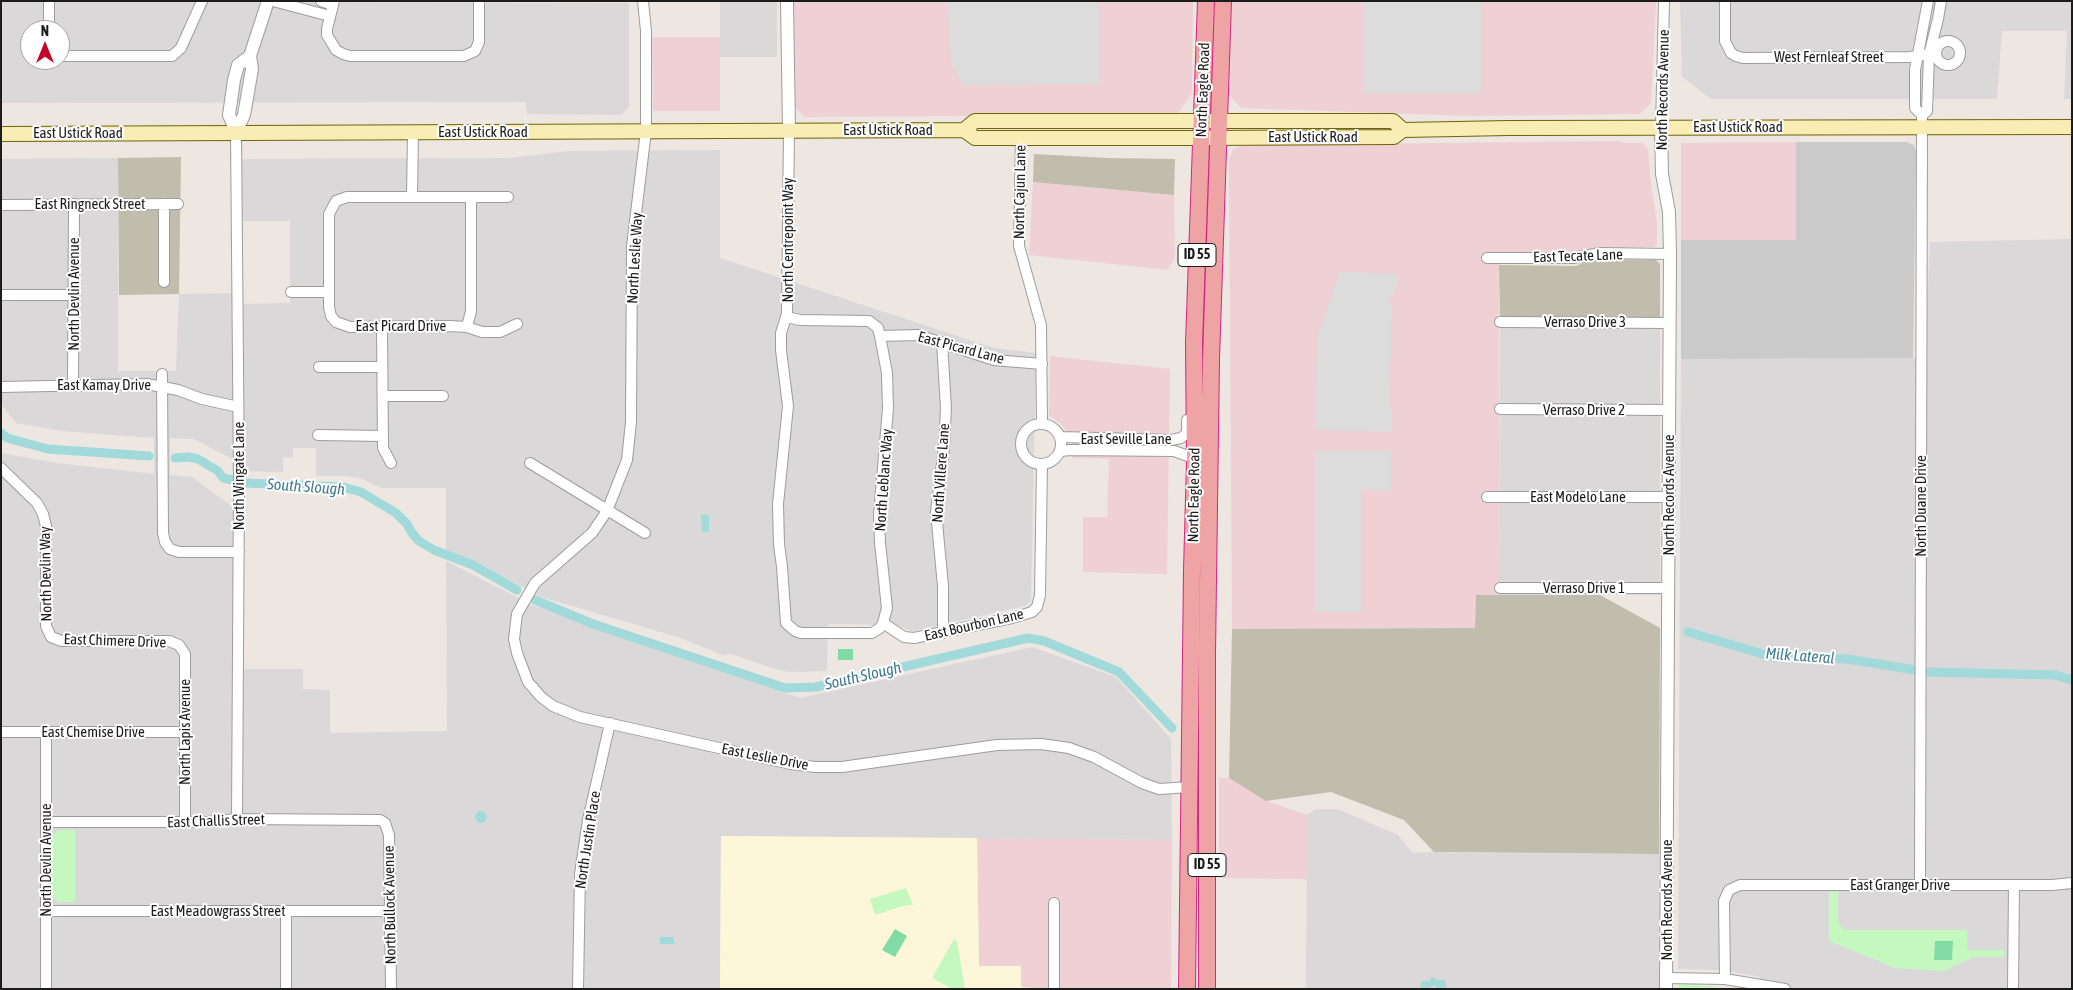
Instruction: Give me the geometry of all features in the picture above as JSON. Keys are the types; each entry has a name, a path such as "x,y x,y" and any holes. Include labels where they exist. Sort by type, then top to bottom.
{"highway":[{"name":"North Eagle Road","path":"1187,989 1195,462 1194,343 1206,1"},
{"name":"North Eagle Road","path":"1207,989 1207,654 1211,359 1223,1"},
{"path":"1195,462 1201,466 1201,521 1209,526"},
{"path":"1193,537 1201,547 1200,646 1207,654"}],"main road":[{"name":"East Ustick Road","path":"964,130 975,121 1202,120 1393,121 1404,130"},
{"name":"East Ustick Road","path":"1,134 964,130 974,138 1219,138 1394,137 1404,130 1922,121 2072,126"}],"street":[{"path":"49,1 49,20"},
{"path":"70,56 167,57 176,54 182,48 202,1"},
{"path":"236,132 244,115 252,69 250,56 268,1"},
{"path":"273,1 330,16"},
{"path":"320,1 333,3 327,35 336,50 350,56 464,56 475,50 479,42 479,1"},
{"name":"North Leslie Way","path":"528,592 534,583 592,533 607,511 627,460 631,422 632,246 646,131 646,31 643,1"},
{"name":"North Centrepoint Way","path":"787,1 786,317 780,333 780,350 788,406 778,504 779,544 786,623 788,626 801,632 872,634 883,623"},
{"name":"North Records Avenue","path":"1664,1 1661,127 1662,174 1669,212 1670,254 1667,983"},
{"name":"West Fernleaf Street","path":"1725,1 1725,41 1731,53 1743,58 1918,56 1932,54"},
{"path":"1922,121 1914,108 1915,70 1928,1"},
{"path":"1922,121 1927,111 1932,54 1941,1"},
{"name":"North Duane Drive","path":"1920,885 1922,121"},
{"name":"North Wingate Lane","path":"236,132 238,188 239,552 237,819"},
{"path":"412,197 413,132"},
{"name":"North Cajun Lane","path":"1021,138 1019,246 1041,325 1042,424"},
{"path":"291,292 329,292 329,214 336,201 347,197 508,197"},
{"path":"468,328 471,311 471,197"},
{"name":"East Ringneck Street","path":"1,204 178,204"},
{"name":"North Devlin Avenue","path":"74,204 74,385"},
{"path":"164,204 164,282"},
{"name":"East Tecate Lane","path":"1487,258 1573,258 1600,253 1670,254"},
{"name":"East Picard Drive","path":"329,292 331,316 336,322 350,326 468,328 482,332 500,332 517,324"},
{"path":"1,295 74,295"},
{"path":"786,317 800,320 869,321 878,328 880,336"},
{"name":"Verraso Drive 3","path":"1500,322 1669,323"},
{"path":"382,326 383,448 391,463"},
{"name":"East Picard Lane","path":"880,336 918,335 994,360 1042,364"},
{"name":"North Leblanc Way","path":"880,336 887,373 888,408 879,514 887,608 883,623"},
{"name":"North Villere Lane","path":"942,342 946,408 944,447 936,512 943,586 943,633"},
{"name":"East Seville Lane","path":"1061,437 1163,440 1181,438 1187,433 1188,361 1194,343"},
{"path":"319,367 382,367"},
{"path":"162,374 164,542 170,549 179,552 239,552"},
{"name":"East Kamay Drive","path":"1,387 147,384 163,386 202,399 234,406"},
{"path":"383,396 443,396"},
{"name":"Verraso Drive 2","path":"1500,409 1669,410"},
{"path":"1048,424 1061,437 1060,451 1054,460 1042,464 1032,462 1025,456 1021,442 1026,430 1032,426 1048,424"},
{"path":"318,435 383,436"},
{"name":"East Seville Lane","path":"1060,451 1174,451 1188,456 1195,462"},
{"path":"530,463 645,533"},
{"name":"East Bourbon Lane","path":"883,623 904,637 914,638 1012,618 1032,612 1037,607 1040,595 1042,464"},
{"name":"North Devlin Way","path":"1,468 37,504 44,514 46,526 46,626 51,637"},
{"name":"East Modelo Lane","path":"1487,497 1669,497"},
{"name":"Verraso Drive 1","path":"1500,588 1669,588"},
{"name":"East Leslie Drive","path":"528,592 517,614 514,639 516,653 528,682 553,706 581,717 791,764 815,767 842,766 997,745 1041,744 1069,748 1094,757 1142,783 1159,789 1190,787"},
{"name":"East Chimere Drive","path":"51,637 62,641 169,641 178,644"},
{"name":"North Lapis Avenue","path":"178,644 185,654 185,822"},
{"name":"North Justin Place","path":"578,989 580,874 588,820 610,723"},
{"name":"East Chemise Drive","path":"1,732 185,732"},
{"name":"North Devlin Avenue","path":"46,732 46,989"},
{"name":"East Challis Street","path":"46,822 373,819 385,823"},
{"name":"North Bullock Avenue","path":"385,823 389,836 391,989"},
{"name":"East Granger Drive","path":"1725,979 1724,901 1729,890 1740,885 2052,885 2072,882"},
{"path":"2013,989 2014,885"},
{"path":"1054,903 1054,989"},
{"name":"East Meadowgrass Street","path":"46,911 391,911"},
{"path":"286,911 286,989"},
{"path":"1667,983 1725,979 1785,989"}],"shaded area":[{"path":"1,1 629,3 629,107 621,115 527,114 526,102 1,103"},
{"path":"720,1 777,1 777,57 720,57"},
{"path":"794,1 1193,1 1192,93 1177,115 804,117 795,107"},
{"path":"948,1 1099,1 1099,84 963,85 951,63"},
{"path":"1230,1 1656,1 1651,103 1640,114 1471,116 1241,108 1229,95"},
{"path":"1364,1 1481,1 1481,93 1364,93"},
{"path":"1680,1 2072,1 2072,99 2064,99 2067,31 2002,31 1997,99 1711,99 1682,77"},
{"path":"652,37 720,37 720,111 653,111"},
{"path":"1621,141 1621,143 1643,143 1648,149 1657,223 1657,244 1654,247 1599,247 1575,253 1499,254 1499,595 1476,595 1475,628 1232,629 1229,160 1233,150 1243,145"},
{"path":"1796,142 1796,240 1681,240 1681,143"},
{"path":"1796,142 1906,142 1914,145 1916,152 1913,358 1681,359 1681,240 1796,240"},
{"path":"720,150 720,258 994,348 1036,353 1031,601 1025,606 911,631 897,625 828,624 827,671 790,672 775,669 731,654 722,655 681,638 538,596 476,561 446,552 446,488 381,488 360,478 316,476 316,448 293,448 293,457 283,457 283,472 242,471 242,460 234,460 194,439 170,438 170,475 192,477 233,507 234,669 303,669 303,689 330,690 330,733 447,731 446,561 532,605 800,698 1032,647 1116,677 1171,739 1172,840 721,836 720,989 1,989 1,453 56,463 154,474 154,438 63,431 16,423 1,404 1,159 118,158 118,371 176,371 179,294 235,293 235,304 290,303 290,221 240,221 240,159 509,158 569,151"},
{"path":"1034,154 1175,159 1174,195 1033,182"},
{"path":"181,157 179,294 119,295 118,158"},
{"path":"1033,182 1174,195 1175,257 1168,270 1029,255"},
{"path":"2072,239 2072,989 1756,989 1761,977 1721,970 1678,969 1681,359 1913,358 1925,355 1930,242"},
{"path":"1591,259 1656,260 1660,264 1660,317 1500,317 1499,265 1576,266"},
{"path":"1340,272 1398,274 1397,289 1394,290 1394,296 1390,296 1390,303 1392,303 1389,409 1392,409 1392,432 1315,430 1318,334"},
{"path":"1500,317 1660,317 1660,595 1499,595"},
{"path":"1050,356 1170,369 1167,574 1083,572 1083,517 1107,517 1109,459 1072,458 1072,434 1067,432 1060,423 1049,416"},
{"path":"1315,451 1391,451 1391,490 1361,490 1361,612 1315,612"},
{"path":"1476,595 1600,595 1660,628 1659,854 1434,852 1404,820 1331,792 1266,801 1229,778 1232,629 1475,628"},
{"path":"1219,778 1229,778 1266,801 1307,815 1307,879 1219,878"},
{"path":"1316,809 1337,809 1398,835 1413,853 1440,851 1449,853 1659,854 1660,989 1306,989 1307,815"},
{"path":"721,836 977,838 979,966 1021,966 1021,987 1048,989 720,989"},
{"path":"977,838 1172,840 1171,989 1021,988 1021,966 979,966"}],"green space":[{"path":"838,649 853,649 853,660 838,660"},
{"path":"59,830 75,830 75,902 58,902 52,896 52,836"},
{"path":"906,888 913,905 903,906 875,915 870,899"},
{"path":"1838,891 1838,922 1844,930 1967,930 1967,950 2004,950 2004,957 1973,957 1944,971 1895,968 1829,941 1829,892"},
{"path":"895,929 907,936 895,957 882,950"},
{"path":"954,939 957,941 965,989 952,989 932,978"},
{"path":"1935,941 1953,941 1952,960 1934,960"},
{"path":"1678,983 1729,989 1678,989"}],"water":[{"path":"701,515 709,515 709,532 702,532"},
{"path":"479,811 483,811 487,817 483,823 479,823 475,819 475,815"},
{"path":"660,937 674,937 674,944 660,944"},
{"path":"1432,977 1437,980 1444,980 1446,987 1439,989 1434,985 1428,989 1422,989 1420,986 1422,981 1429,981"}],"waterway":[{"name":"South Slough","path":"1,433 7,438 48,449 149,456"},
{"name":"South Slough","path":"175,458 189,457 198,459 218,471 223,478 233,480"},
{"name":"South Slough","path":"245,483 343,487 361,492 396,513 407,524 419,541 434,550 473,565 517,590"},
{"name":"South Slough","path":"535,600 593,624 785,688 816,687 1028,638 1044,641 1119,672 1172,728"},
{"name":"Milk Lateral","path":"1688,632 1773,657 1847,659 1915,670"},
{"name":"Milk Lateral","path":"1927,672 2055,675 2072,680"}]}
